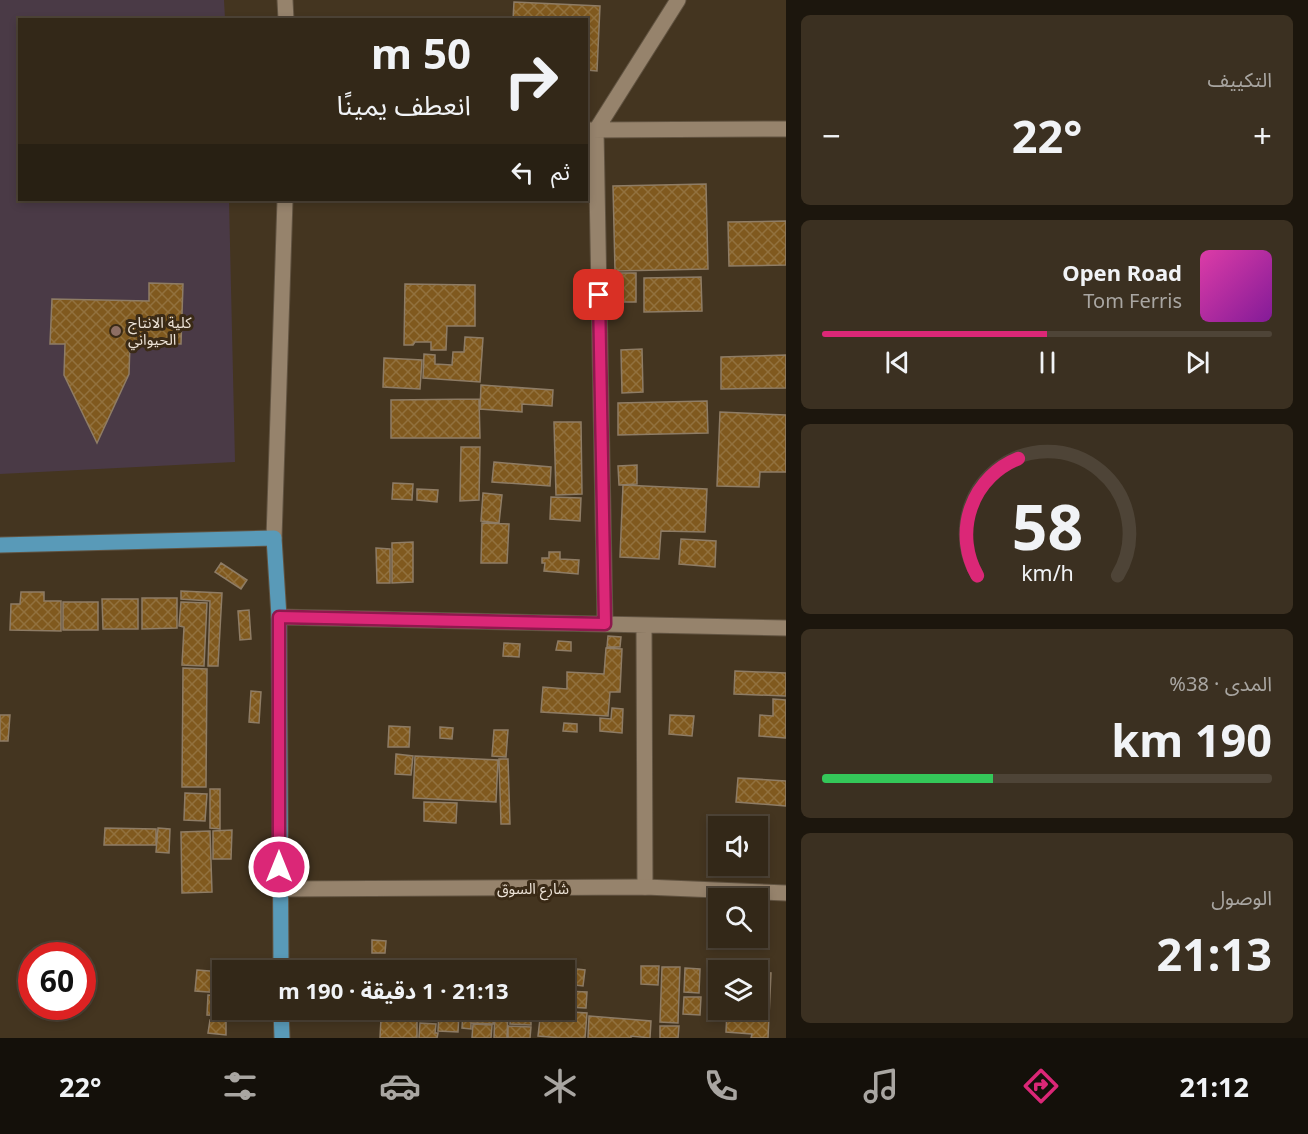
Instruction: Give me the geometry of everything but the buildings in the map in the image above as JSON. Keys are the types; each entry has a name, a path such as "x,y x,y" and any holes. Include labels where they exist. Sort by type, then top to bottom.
{"main road":[{"path":"0,545 274,538 279,617 281,960"},
{"path":"281,1020 282,1038"}],"street":[{"path":"285,0 286,18"},
{"path":"605,624 591,130 678,0"},
{"path":"591,130 786,129"},
{"path":"274,538 285,201"},
{"path":"279,617 786,628"},
{"path":"644,626 645,887"},
{"name":"شارع السوق","path":"279,889 645,887 786,893"}],"shaded area":[{"name":"كلية الانتاج الحيواني","path":"0,0 224,0 225,18 18,18 18,201 229,201 235,462 0,474"}],"place":[{"name":"كلية الانتاج الحيواني","path":"116,331"}],"route":[{"path":"279,867 279,617 605,624 599,295"}]}
